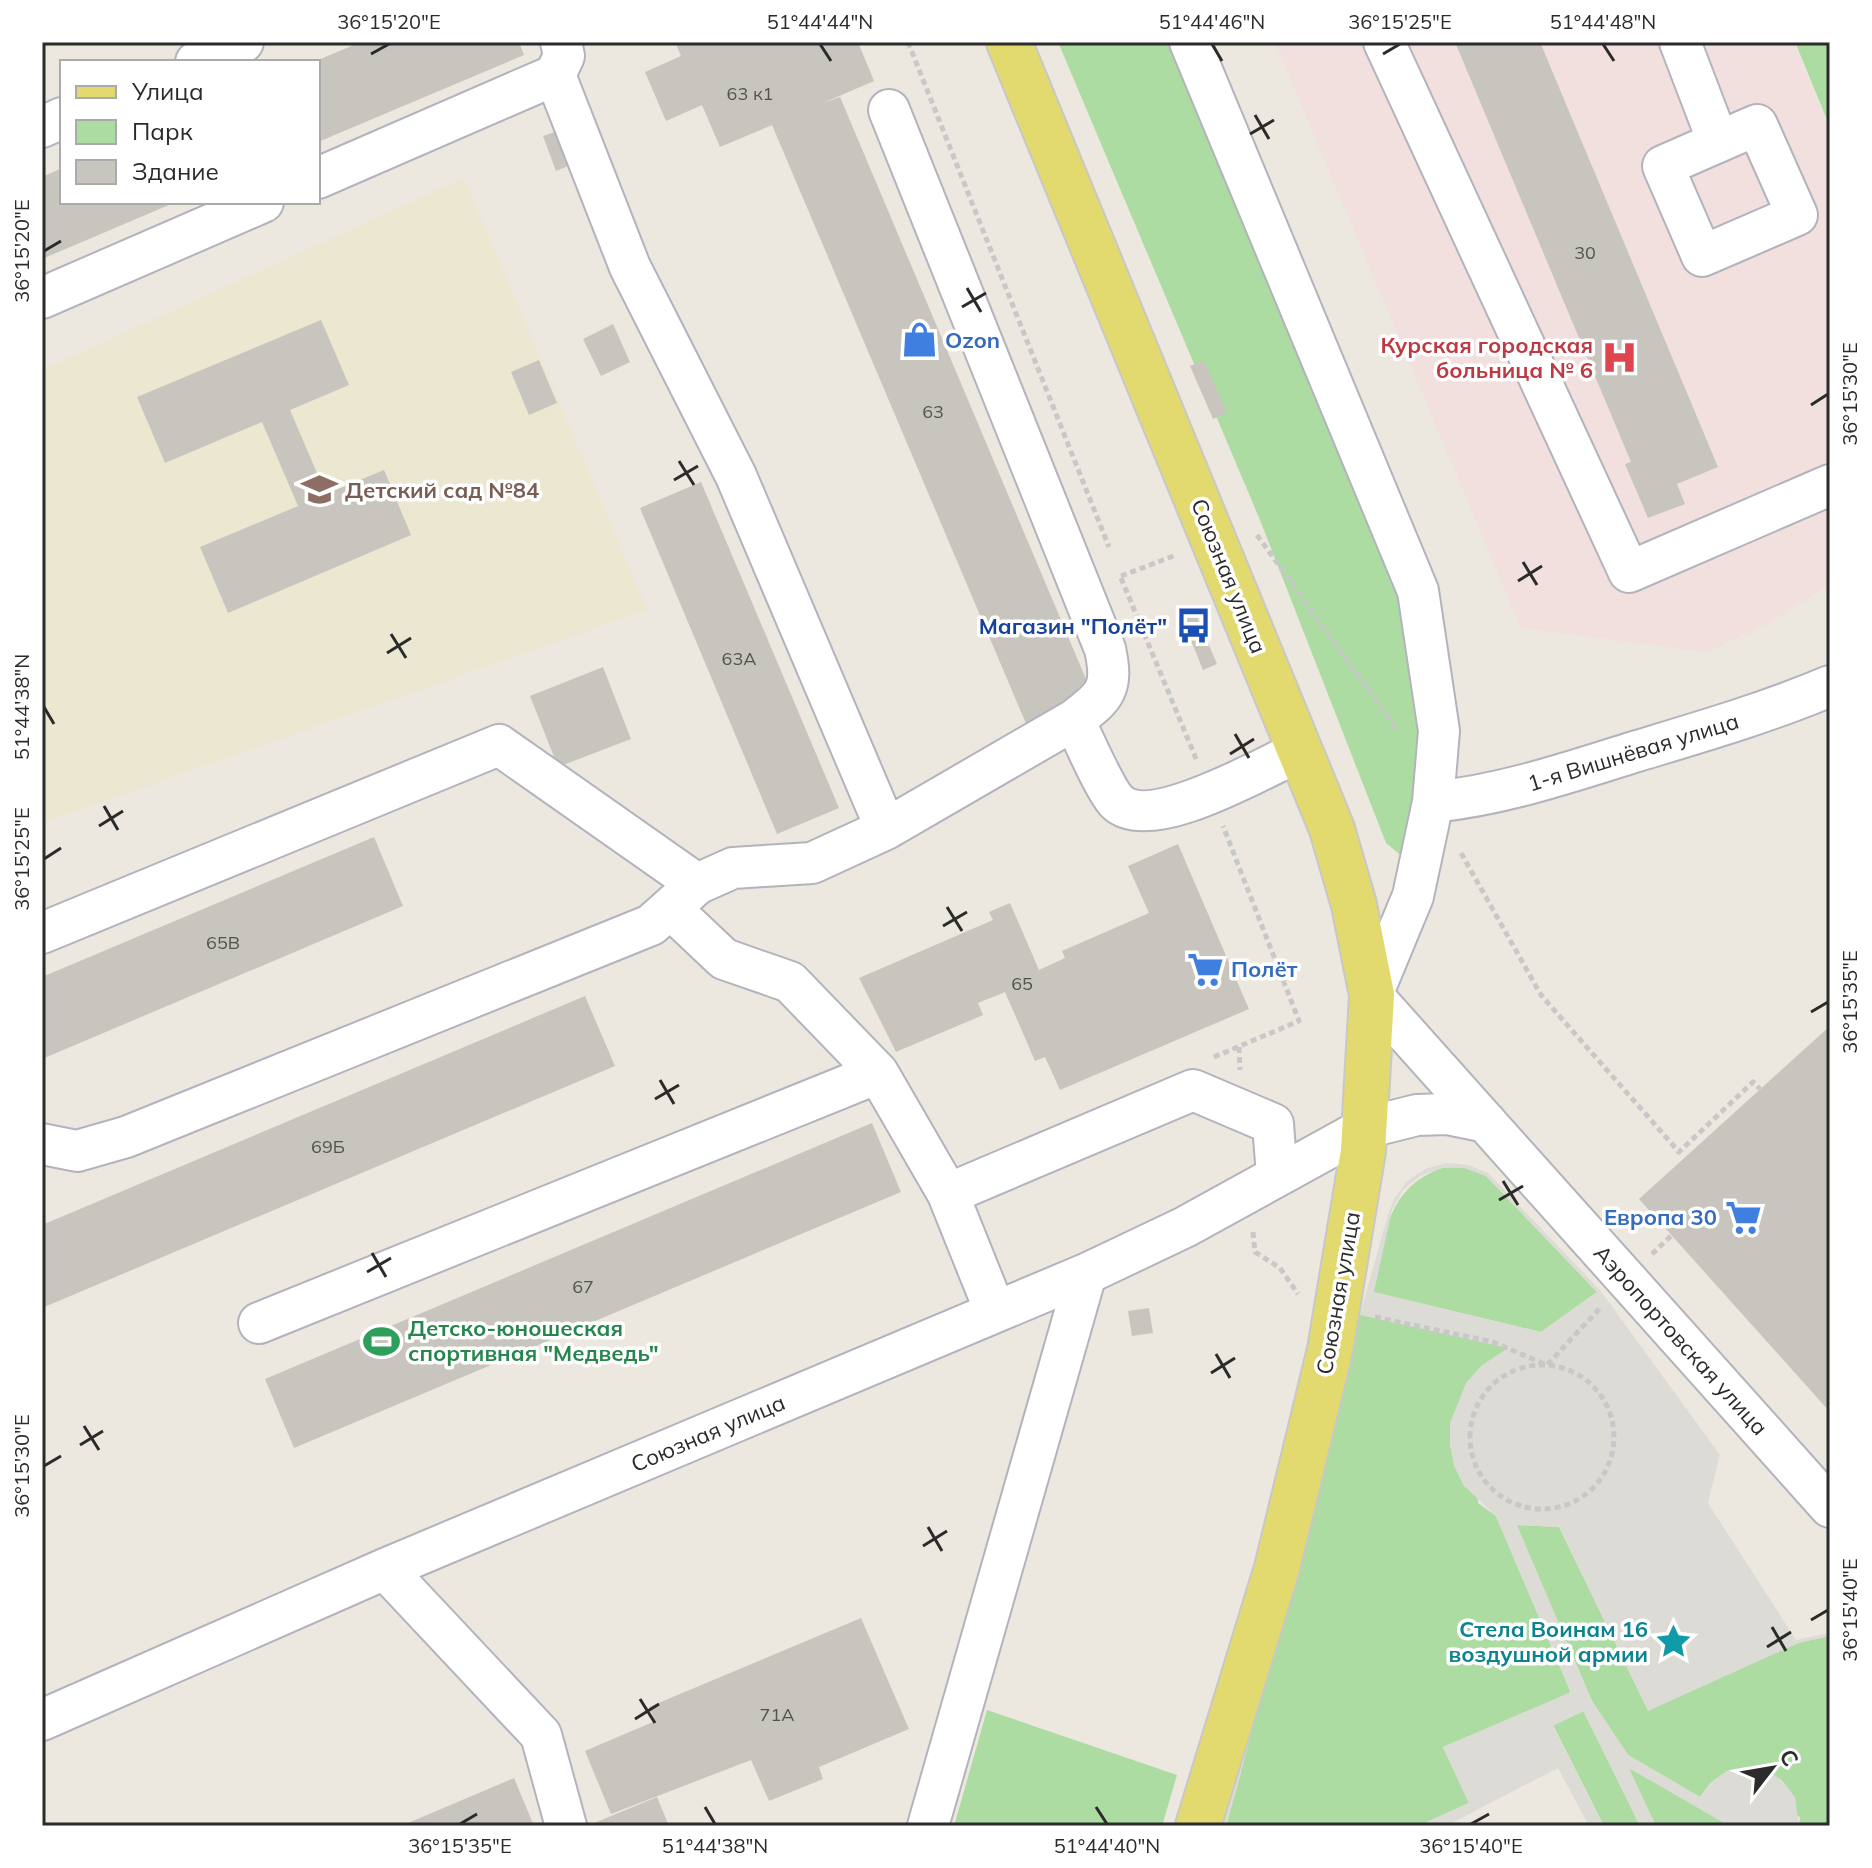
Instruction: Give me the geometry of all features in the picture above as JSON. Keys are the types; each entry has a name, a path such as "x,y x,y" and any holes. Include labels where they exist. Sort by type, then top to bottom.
{"main road":[{"name":"Союзная улица","path":"1009,42 1332,829 1354,905 1372,995 1365,1128 1336,1310 1277,1568 1198,1826"}],"street":[{"path":"201,60 243,42"},
{"path":"1190,42 1418,591 1439,731 1433,802 1413,896 1372,995"},
{"path":"1384,42 1629,572 1830,485"},
{"path":"1680,42 1717,139"},
{"path":"320,177 558,59 630,267 736,476 886,829"},
{"path":"42,1144 77,1151 126,1137 651,925 684,896 733,868 812,863 886,829 1074,720 1103,699 1110,672 1105,649 889,110"},
{"path":"42,298 258,204"},
{"name":"1-я Вишнёвая улица","path":"1433,802 1482,797 1530,784 1774,710 1830,686"},
{"path":"1074,720 1117,802 1131,809 1175,808 1300,751"},
{"path":"42,933 499,745 684,896 724,959 790,982 878,1073 948,1194 995,1311"},
{"name":"Аэропортовская улица","path":"1372,995 1830,1507"},
{"path":"259,1323 878,1073"},
{"path":"948,1194 1193,1090 1273,1124 1277,1176"},
{"path":"1365,1128 1417,1115 1447,1114 1486,1122"},
{"name":"Союзная улица","path":"42,1720 385,1569 1086,1274 1185,1227 1365,1128"},
{"path":"928,1826 1086,1274"},
{"path":"385,1569 541,1735 566,1826"}],"path":[{"path":"1336,1310 1403,1321 1493,1342 1547,1365 1568,1369 1587,1380 1602,1397 1611,1417 1614,1438 1611,1460 1601,1479 1586,1495 1566,1505 1545,1510 1523,1507 1490,1488 1471,1454 1469,1435 1481,1398 1493,1383 1509,1372 1547,1365 1672,1235"}],"shaded area":[{"name":"Курская городская больница № 6","path":"1275,42 1794,42 1830,132 1830,584 1767,624 1706,652 1521,628"},
{"name":"Детский сад №84","path":"464,178 647,610 42,823 42,370"},
{"path":"1446,1163 1468,1165 1488,1173 1600,1290 1720,1455 1708,1503 1796,1640 1830,1633 1830,1636 1798,1643 1648,1711 1559,1527 1517,1525 1592,1701 1628,1755 1700,1797 1711,1782 1727,1771 1745,1767 1764,1769 1782,1780 1795,1797 1799,1826 1729,1826 1629,1768 1656,1826 1640,1826 1583,1711 1553,1726 1604,1826 1589,1826 1558,1768 1446,1826 1418,1826 1469,1803 1443,1747 1571,1692 1496,1516 1464,1486 1454,1466 1450,1445 1450,1423 1466,1383 1481,1366 1508,1348 1360,1315 1238,1784 1226,1826 1217,1826 1387,1218 1394,1199 1407,1181 1425,1169","holes":["1442,1168 1465,1168 1486,1176 1597,1292 1541,1332 1374,1292 1392,1210 1403,1190 1420,1176"]}],"green space":[{"path":"1058,42 1172,42 1412,617 1421,678 1411,848 1403,857 1386,843 1260,520"},
{"path":"1795,42 1830,42 1830,127"},
{"path":"1442,1168 1465,1168 1486,1176 1597,1292 1541,1332 1373,1292 1385,1235 1398,1202 1423,1177"},
{"path":"1360,1314 1509,1348 1481,1366 1478,1503 1496,1516 1571,1693 1443,1747 1469,1803 1418,1826 1226,1826"},
{"path":"1516,1525 1559,1527 1648,1710 1798,1643 1830,1636 1830,1826 1799,1826 1800,1817 1711,1782 1700,1797 1628,1755 1592,1701"},
{"path":"987,1710 1177,1775 1162,1826 954,1826"},
{"path":"1584,1711 1640,1826 1604,1826 1553,1725"},
{"path":"1627,1767 1730,1825 1656,1826"}],"building":[{"path":"361,42 519,42 524,55 320,141 318,60"},
{"path":"858,42 874,81 823,103 840,97 1094,698 1027,726 772,125 720,147 702,105 666,121 645,72 681,56 676,44"},
{"path":"1455,42 1540,42 1718,467 1677,484 1685,504 1648,518 1625,464 1631,462"},
{"path":"560,130 573,164 556,171 543,136"},
{"path":"60,169 60,204 171,204 42,259 42,177"},
{"path":"321,320 349,385 290,410 326,494 384,470 411,535 228,613 200,547 298,506 262,422 165,463 137,397"},
{"path":"613,324 630,362 601,376 583,339"},
{"path":"539,360 557,403 529,415 511,372"},
{"path":"1204,360 1227,413 1213,419 1190,366"},
{"path":"701,482 839,808 777,834 640,508"},
{"path":"1194,610 1217,664 1203,670 1181,616"},
{"path":"603,667 631,739 558,767 530,696"},
{"path":"374,837 403,906 42,1059 42,977"},
{"path":"1178,844 1249,1009 1060,1090 1045,1057 1035,1061 1005,992 978,1003 983,1015 896,1052 859,978 993,920 989,912 1010,903 1039,970 1065,958 1062,951 1149,913 1128,866"},
{"path":"585,996 615,1066 42,1308 42,1225"},
{"name":"Европа 30","path":"1830,1026 1830,1412 1639,1199"},
{"path":"872,1123 901,1192 294,1448 265,1379"},
{"path":"1149,1308 1153,1333 1132,1336 1128,1311"},
{"path":"861,1618 909,1729 819,1767 823,1779 769,1801 751,1760 611,1814 585,1751 655,1721 649,1707"},
{"path":"514,1778 534,1826 401,1826"},
{"path":"657,1797 669,1826 587,1826"}],"place":[{"name":"Ozon","path":"919,340"},
{"name":"Курская городская больница № 6","path":"1619,358"},
{"name":"Детский сад №84","path":"319,490"},
{"name":"Магазин \"Полёт\"","path":"1193,626"},
{"name":"Полёт","path":"1205,969"},
{"name":"Европа 30","path":"1743,1217"},
{"name":"Детско-юношеская спортивная \"Медведь\"","path":"382,1341"},
{"name":"Стела Воинам 16 воздушной армии","path":"1674,1642"}]}
